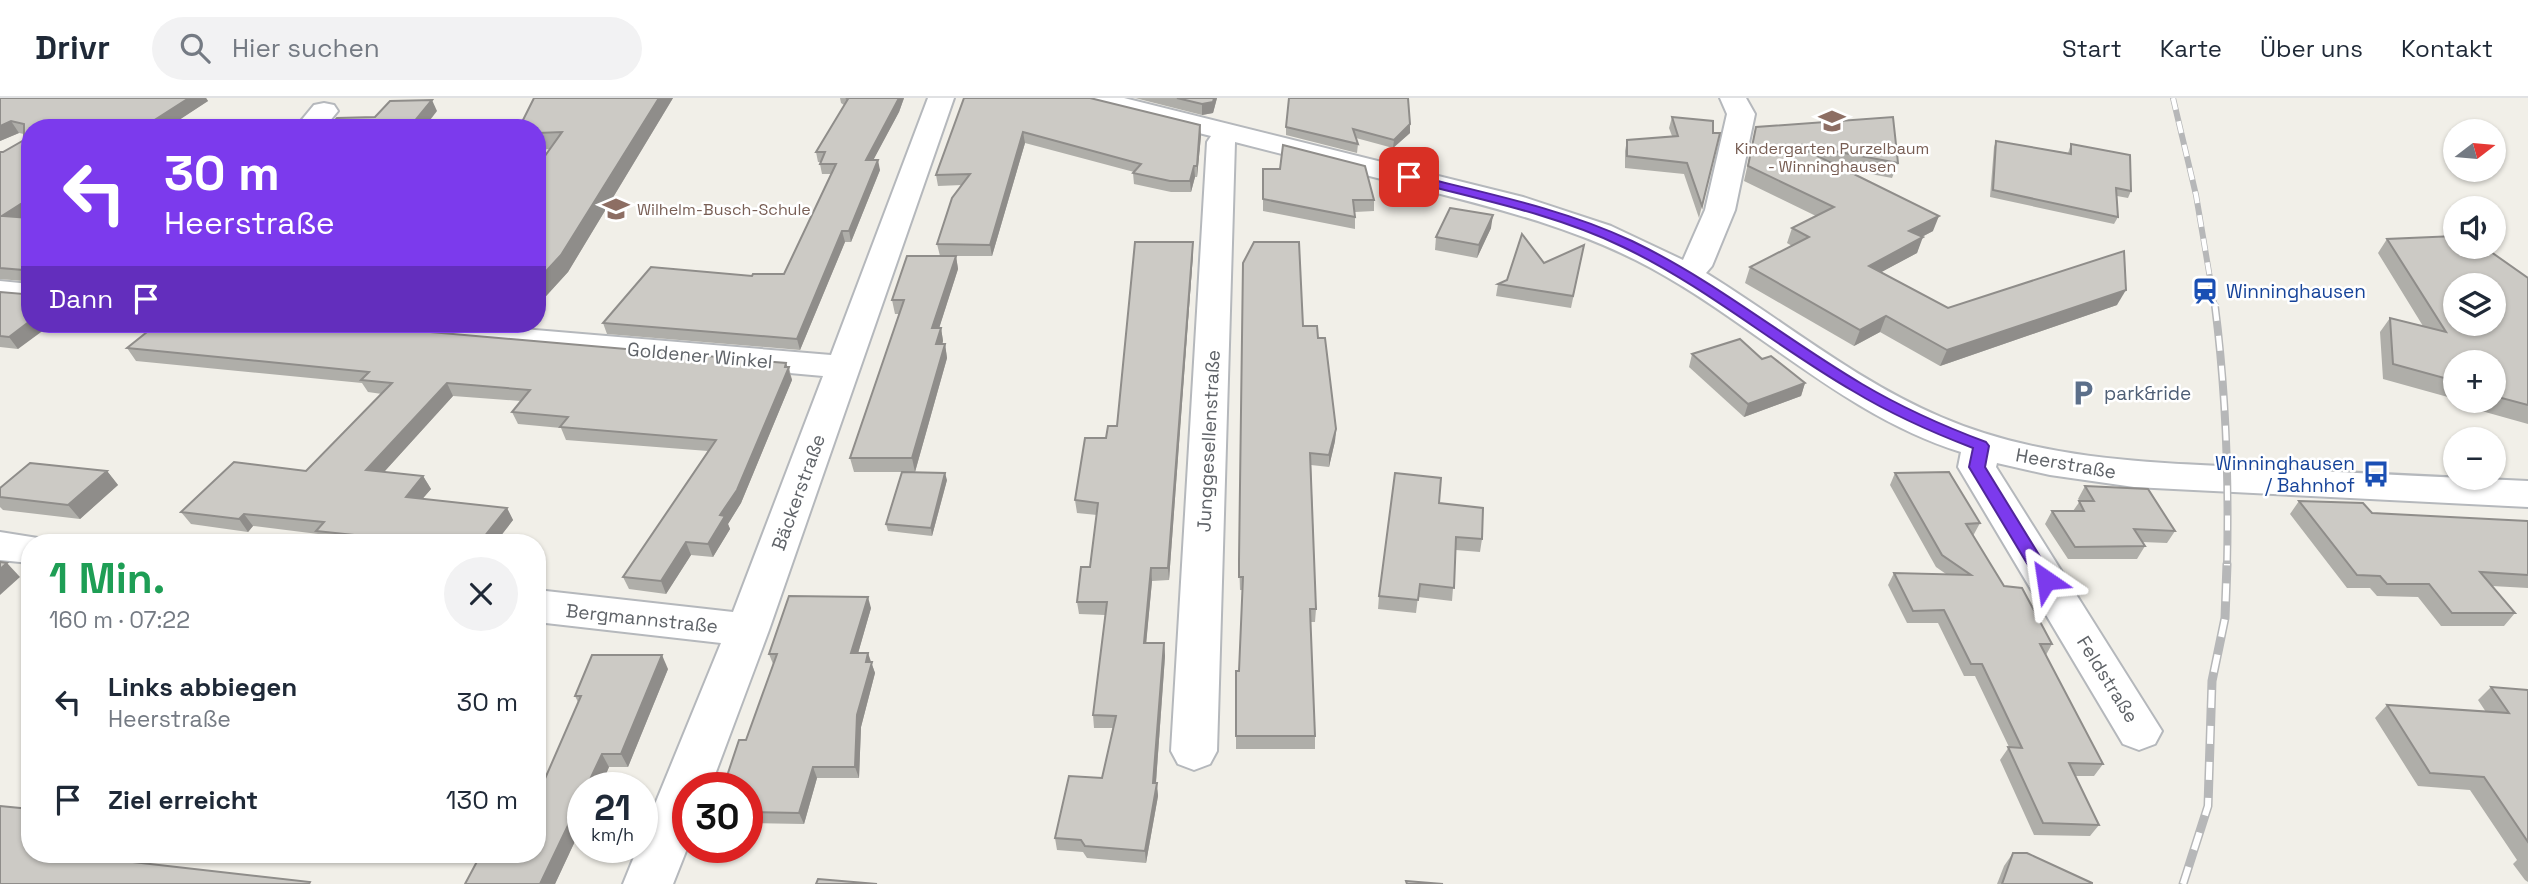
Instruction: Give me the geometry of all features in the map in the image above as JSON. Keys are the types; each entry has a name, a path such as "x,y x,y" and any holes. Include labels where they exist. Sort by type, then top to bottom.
{"street":[{"name":"Bäckerstraße","path":"648,884 748,629 941,98"},
{"name":"Heerstraße","path":"1092,98 1570,220 1628,244 1682,273 1857,387 1927,425 1981,446 2034,460 2095,471 2528,494"},
{"path":"1682,273 1696,266 1720,210 1741,114 1733,98"},
{"name":"Junggesellenstraße","path":"1194,751 1221,142 1228,132"},
{"path":"0,291 21,293"},
{"name":"Goldener Winkel","path":"449,333 844,368"},
{"name":"Feldstraße","path":"1981,446 1977,467 2140,731"},
{"path":"0,546 21,548"},
{"name":"Bergmannstraße","path":"546,607 748,629"}],"building":[{"path":"0,98 189,98 156,119 21,119 21,123 11,121 0,126"},
{"path":"534,98 659,98 561,255 546,271 546,154 562,132 546,133 546,119 524,119"},
{"path":"846,98 899,98 866,160 878,160 849,231 842,231 797,339 603,323 651,267 752,276 784,274 836,164 820,164 825,152 816,152 848,99"},
{"path":"964,98 1090,98 1200,125 1197,166 1194,166 1190,181 1170,181 1133,173 1141,164 1023,132 990,245 937,244 952,198 970,174 936,175"},
{"path":"1177,98 1214,98 1213,102 1202,104"},
{"path":"1289,98 1408,98 1410,124 1394,140 1353,129 1358,144 1286,127"},
{"path":"432,100 416,119 336,119 375,117 390,101"},
{"path":"1672,117 1713,121 1713,133 1720,133 1702,206 1687,163 1627,156 1627,140 1678,136"},
{"path":"1893,117 1898,163 1802,145 1801,148 1939,216 1909,231 1923,237 1869,266 1948,308 2124,251 2126,290 1947,350 1886,316 1860,330 1750,267 1809,237 1792,228 1834,207 1748,166 1756,127"},
{"path":"1996,141 2071,154 2071,144 2130,155 2131,191 2116,188 2118,217 1993,190"},
{"path":"21,142 21,204 2,216 21,217 21,270 0,268 0,152"},
{"path":"1283,145 1365,166 1374,200 1353,200 1355,217 1263,199 1263,169 1280,169"},
{"path":"1450,208 1493,215 1479,245 1436,237"},
{"path":"1522,234 1544,263 1584,245 1573,296 1498,284 1507,280"},
{"path":"2443,237 2443,259 2501,259 2528,278 2528,405 2506,399 2506,350 2443,350 2443,378 2393,364 2390,318 2443,331 2443,336 2506,336 2506,273 2443,273 2443,327 2387,239"},
{"path":"1135,242 1193,242 1168,568 1151,568 1144,643 1164,643 1153,783 1157,783 1145,851 1085,846 1081,840 1055,838 1069,776 1102,778 1116,716 1093,715 1107,602 1077,602 1081,567 1090,567 1098,503 1075,500 1085,438 1106,438 1108,426 1117,426"},
{"path":"1254,242 1299,242 1303,326 1317,326 1318,338 1325,338 1336,429 1329,455 1310,453 1316,609 1310,609 1315,736 1236,736 1236,671 1239,671 1243,577 1239,577 1239,560 1243,263"},
{"path":"907,256 956,256 932,328 941,328 936,344 945,344 912,458 850,458 904,300 892,300"},
{"path":"0,292 21,294 21,328 9,337 0,336"},
{"path":"146,333 442,333 786,363 785,367 789,367 737,490 720,515 725,516 708,544 686,542 661,581 623,577 716,440 560,427 568,417 512,412 530,390 447,383 366,470 423,476 406,497 507,508 486,534 345,534 316,531 324,522 244,514 239,519 181,512 234,462 306,471 392,383 361,380 369,372 127,348"},
{"path":"1740,339 1762,359 1771,356 1805,383 1748,404 1692,354"},
{"path":"30,463 107,471 68,505 0,497 0,488"},
{"path":"902,472 945,473 931,528 886,524"},
{"path":"1949,472 1980,523 1966,524 2004,586 2022,588 2052,644 2040,644 2103,764 2069,763 2099,825 2043,823 2008,747 2022,748 1982,664 1971,664 1944,610 1913,611 1894,573 1971,575 1942,555 1895,473"},
{"path":"1395,473 1441,478 1439,503 1483,508 1482,539 1456,537 1454,588 1420,584 1418,600 1379,596"},
{"path":"2085,486 2148,489 2175,531 2134,529 2145,546 2075,547 2052,511 2084,511 2079,501 2094,501"},
{"path":"2299,501 2363,503 2372,513 2528,521 2528,575 2480,572 2515,613 2452,613 2429,584 2387,584 2380,576 2357,575"},
{"path":"789,596 868,597 851,653 868,653 866,662 872,662 857,715 855,767 813,767 799,813 763,812 763,772 728,772 739,740 746,740 777,654 769,654"},
{"path":"592,655 662,655 621,754 602,754 594,772 567,772 567,827 540,884 465,884 476,863 546,863 546,776 581,696 575,696"},
{"path":"2491,687 2528,690 2528,842 2484,777 2430,773 2387,705 2509,713"},
{"path":"0,806 21,808 21,863 142,863 310,882 309,884 0,884"},
{"path":"2013,853 2027,853 2092,884 2002,884"},
{"path":"818,879 877,884 816,884"},
{"path":"1406,881 1443,884 1407,884"}],"railway":[{"path":"2173,98 2196,195 2215,308"},
{"path":"2215,306 2226,435 2227,566"},
{"path":"2183,884 2208,806 2212,681 2225,618 2227,564"}],"place":[{"name":"Kindergarten Purzelbaum - Winninghausen","path":"1832,121"},
{"name":"Wilhelm-Busch-Schule","path":"616,209"},
{"name":"Winninghausen","path":"2205,291"},
{"name":"park&ride","path":"2083,393"},
{"name":"Winninghausen / Bahnhof","path":"2376,474"}],"route":[{"path":"1409,177 1570,220 1628,244 1682,273 1857,387 1927,425 1981,446 1977,467 2046,580"}]}
